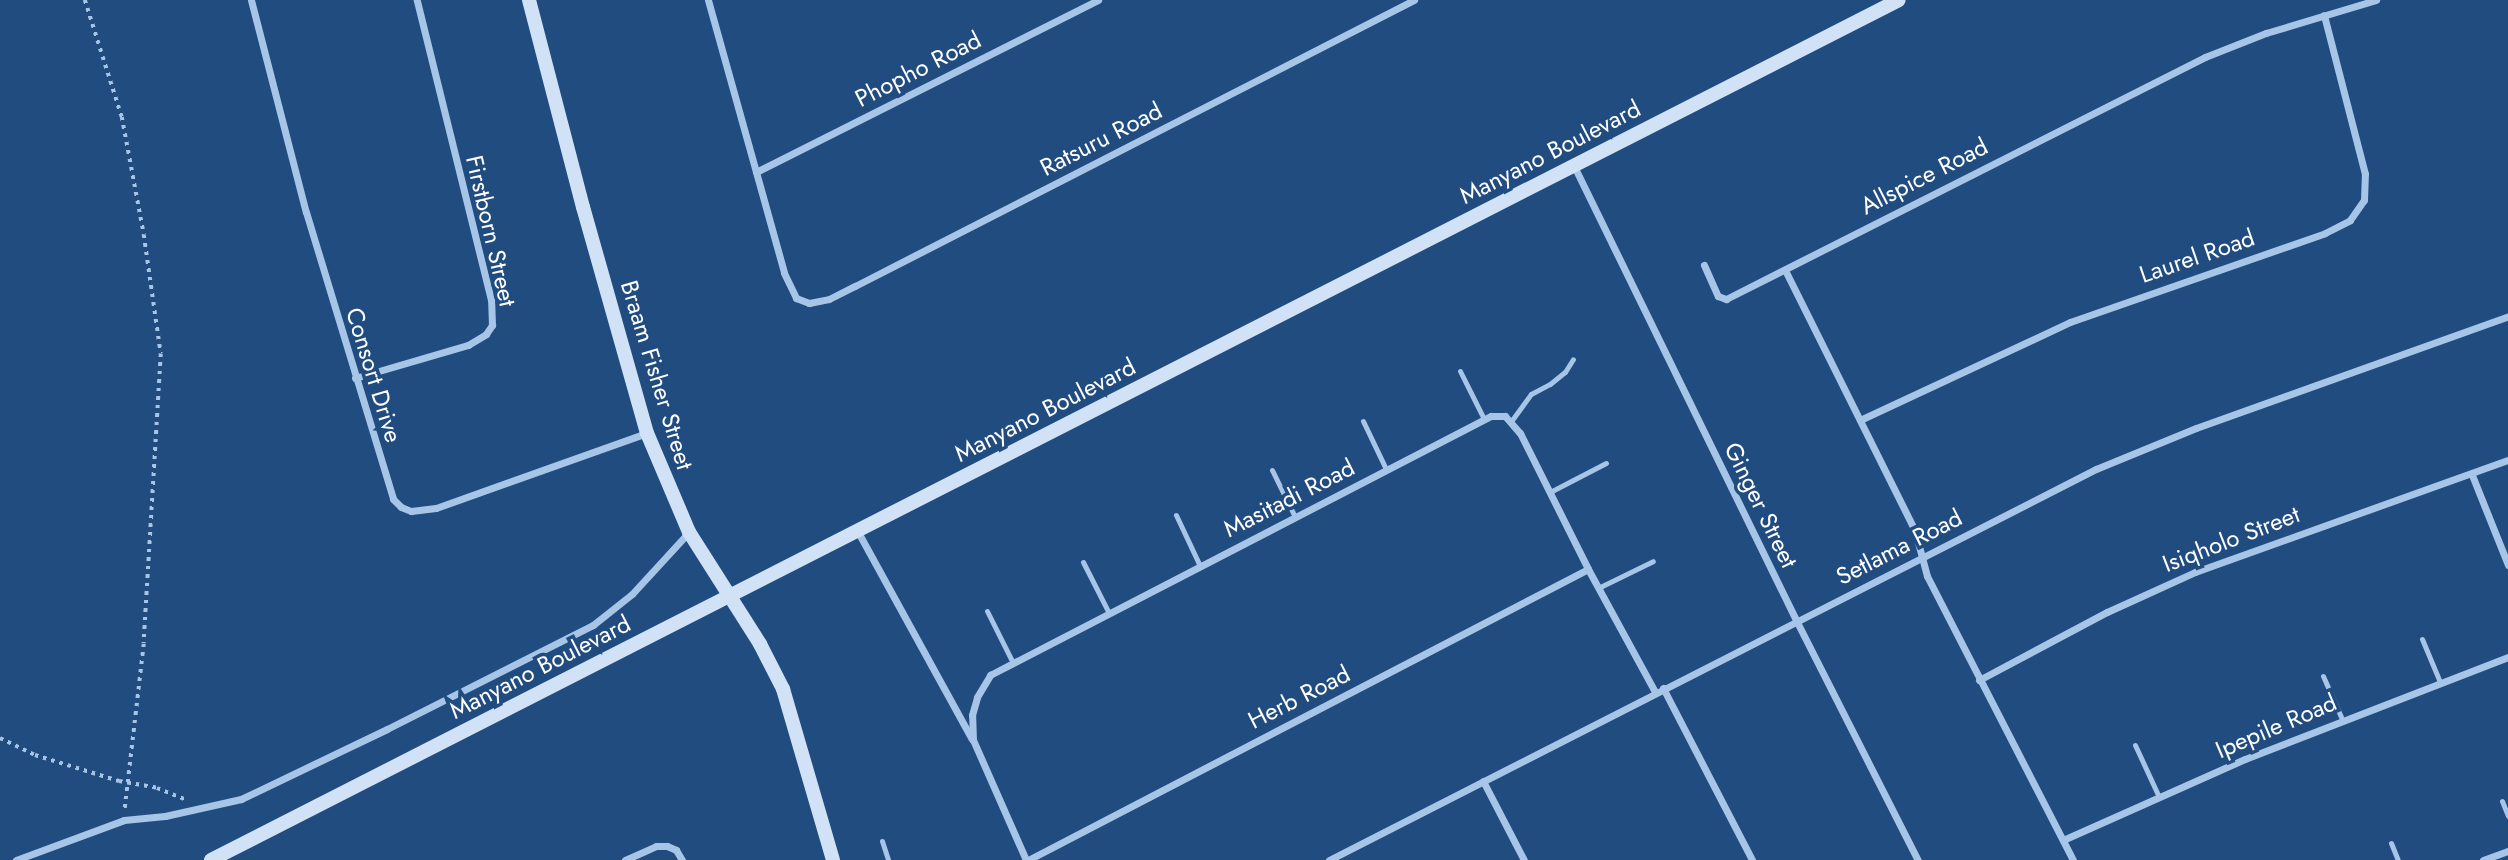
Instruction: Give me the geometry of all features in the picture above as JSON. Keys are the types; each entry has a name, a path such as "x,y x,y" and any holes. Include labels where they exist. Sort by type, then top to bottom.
{"street":[{"name":"Consort Drive","path":"251,0 289,154 355,379 387,487 401,507 411,511 436,508 647,433"},
{"name":"Firstborn Street","path":"355,379 468,345 486,334 492,325 491,300 416,0"},
{"name":"Braam Fisher Street","path":"529,0 583,207 647,433 689,532 760,644 783,689 833,860"},
{"path":"708,0 756,172"},
{"name":"Phopho Road","path":"756,172 1098,0"},
{"name":"Ratsuru Road","path":"756,172 783,273 791,291 802,301 818,302 848,290 1415,0"},
{"name":"Manyano Boulevard","path":"211,860 1899,0"},
{"name":"Allspice Road","path":"1704,265 1718,296 1726,299 1895,211 2205,57 2266,33 2376,0"},
{"name":"Laurel Road","path":"1860,420 2070,322 2325,233 2350,220 2364,200 2365,174 2324,15"},
{"name":"Ginger Street","path":"1574,166 1797,622 1918,860"},
{"path":"1785,270 1915,531 1927,576 2073,860"},
{"name":"Setlama Road","path":"1329,860 1655,692 2129,454 2508,316"},
{"name":"Masitadi Road","path":"1027,860 973,740 972,715 977,697 990,675 1484,419 1498,415 1512,420"},
{"path":"1512,420 1655,692"},
{"name":"Isiqholo Street","path":"1979,680 2107,612 2195,572 2508,460"},
{"path":"2472,475 2508,565"},
{"path":"16,860 124,820 165,816 241,799 593,625 632,594 689,532"},
{"path":"858,532 973,740"},
{"name":"Herb Road","path":"1027,860 1588,569"},
{"name":"Ipepile Road","path":"2063,840 2342,719 2508,657"},
{"path":"1663,688 1752,860"},
{"path":"1483,781 1524,860"},
{"path":"625,860 656,846 667,846 676,850 682,860"},
{"path":"2483,860 2508,851"}],"lane":[{"path":"1512,420 1531,394 1565,372 1573,359"},
{"path":"1460,371 1484,419"},
{"path":"1363,421 1386,469"},
{"path":"1550,492 1606,463"},
{"path":"1272,470 1295,517"},
{"path":"1176,515 1200,566"},
{"path":"1598,588 1653,561"},
{"path":"1083,562 1110,613"},
{"path":"987,611 1013,663"},
{"path":"2422,639 2440,682"},
{"path":"2323,676 2342,719"},
{"path":"2135,745 2160,797"},
{"path":"2502,801 2508,816"},
{"path":"882,841 888,860"},
{"path":"2391,843 2398,860"}],"path":[{"path":"85,0 122,117 144,235 161,354 144,644 124,820"},
{"path":"0,738 35,755 180,796 200,808"}]}
